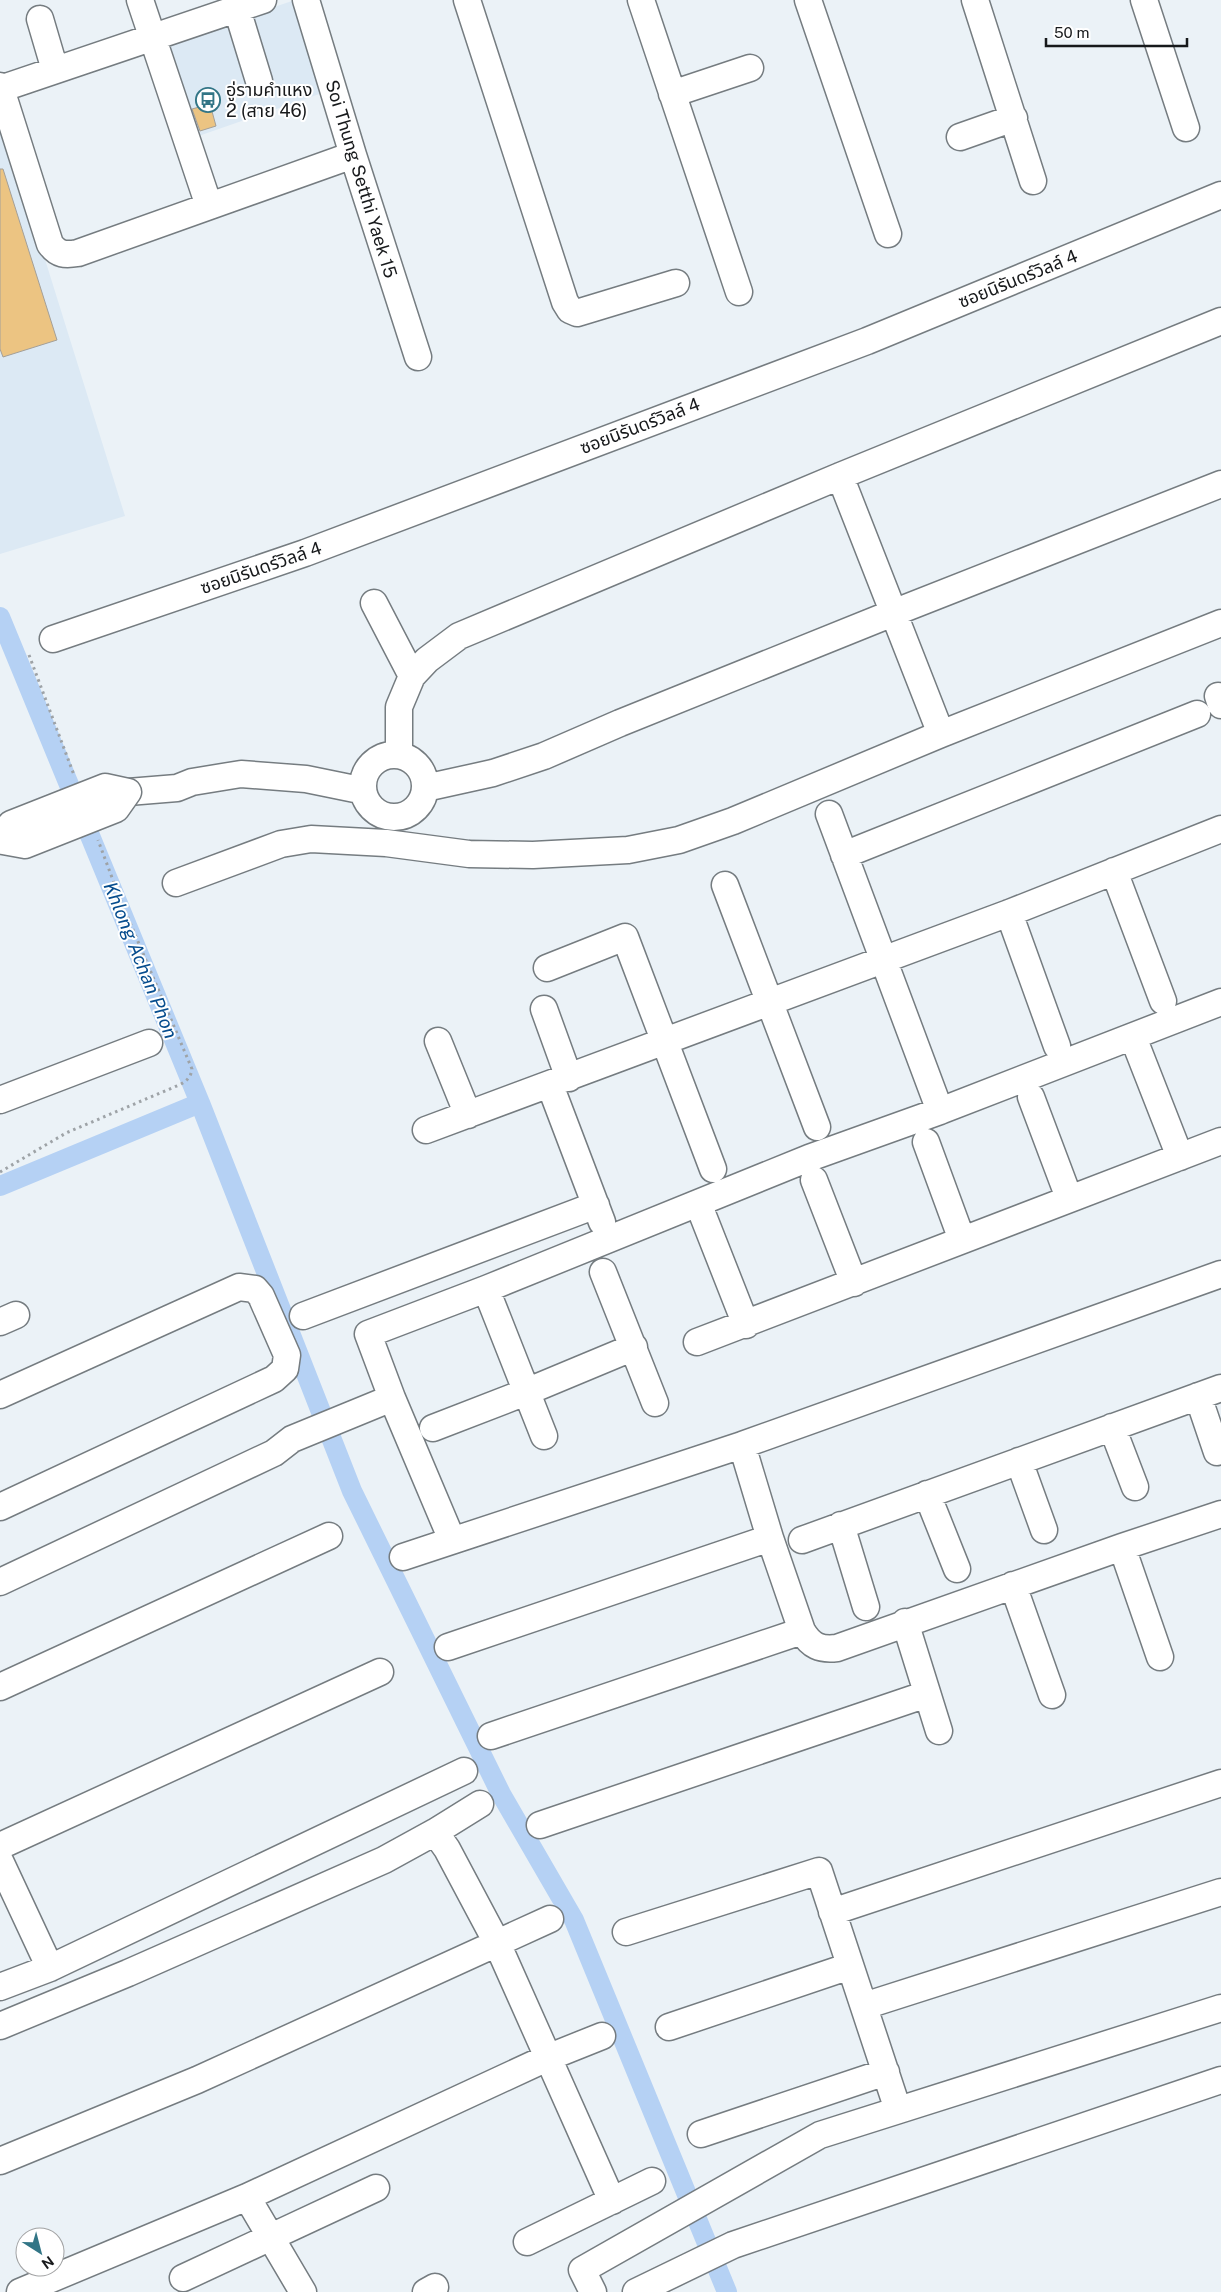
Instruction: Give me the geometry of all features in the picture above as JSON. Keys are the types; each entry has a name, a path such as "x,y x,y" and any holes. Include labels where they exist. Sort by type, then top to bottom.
{"street":[{"path":"140,0 209,206"},
{"path":"263,0 0,88 50,244 55,251 64,255 78,253 352,155"},
{"name":"Soi Thung Setthi Yaek 15","path":"306,0 352,155 418,357"},
{"path":"468,0 565,302 570,310 577,313 676,283"},
{"path":"641,0 739,292"},
{"path":"808,0 888,234"},
{"path":"974,0 1033,181"},
{"path":"1144,0 1186,128"},
{"path":"238,9 259,81"},
{"path":"40,19 55,70"},
{"path":"672,94 750,68"},
{"path":"960,137 1014,118"},
{"name":"ซอยนิรันดร์วิลล์ 4","path":"53,639 306,553 849,348 1221,195"},
{"path":"399,755 399,707 412,676 426,660 443,646 478,627 840,476 1221,321"},
{"path":"840,476 892,613 941,734"},
{"path":"425,788 493,773 544,756 620,723 892,613 1221,484"},
{"path":"374,603 412,676"},
{"path":"176,883 294,841 326,839 386,843 469,854 532,855 628,850 678,840 733,821 941,734 1221,623"},
{"path":"844,854 1212,705"},
{"path":"399,755 415,763 421,770 425,788 418,804 404,815 395,817 377,812 365,798 363,788 364,779 373,763 381,758 399,755"},
{"path":"1,841 25,845 116,809 128,792 177,788 200,781 241,774 306,779 355,790 363,788"},
{"path":"829,814 940,1111"},
{"path":"386,843 395,817"},
{"path":"426,1130 1009,913 1221,830"},
{"path":"1114,871 1163,1001"},
{"path":"725,885 818,1127"},
{"path":"1009,913 1056,1046"},
{"path":"547,968 625,937 666,1041 712,1169"},
{"path":"452,1540 392,1398 368,1334 486,1289 809,1158 940,1111 1221,1002"},
{"path":"544,1009 559,1081 596,1205 609,1239"},
{"path":"1134,1037 1180,1157"},
{"path":"438,1041 468,1115"},
{"path":"0,1100 149,1043"},
{"path":"1031,1097 1070,1198"},
{"path":"697,1342 854,1284 962,1240 1221,1141"},
{"path":"926,1142 962,1240"},
{"path":"814,1180 854,1284"},
{"path":"698,1204 746,1325"},
{"path":"302,1316 596,1205"},
{"path":"603,1272 655,1403"},
{"path":"403,1557 742,1445 1221,1274"},
{"path":"0,1395 239,1287 255,1289 260,1296 287,1355 285,1370 274,1379 0,1507"},
{"path":"486,1289 544,1436"},
{"path":"433,1428 634,1347"},
{"path":"802,1540 1209,1392 1217,1452"},
{"path":"0,1582 274,1453 292,1439 392,1398"},
{"path":"1112,1427 1135,1487"},
{"path":"742,1445 770,1538 802,1631 807,1640 815,1647 825,1650 837,1648 905,1622 1221,1514"},
{"path":"1019,1460 1044,1530"},
{"path":"927,1494 957,1569"},
{"path":"841,1525 866,1607"},
{"path":"0,1687 329,1536"},
{"path":"448,1647 770,1538"},
{"path":"1122,1547 1160,1657"},
{"path":"1013,1585 1052,1695"},
{"path":"905,1622 939,1731"},
{"path":"491,1736 802,1631"},
{"path":"0,1846 380,1672"},
{"path":"540,1825 927,1694"},
{"path":"0,1987 50,1968 464,1772"},
{"path":"832,1912 1221,1783"},
{"path":"0,2026 384,1860 435,1832 480,1804"},
{"path":"435,1832 447,1849 497,1943 612,2201"},
{"path":"0,1861 50,1968"},
{"path":"626,1932 819,1871 898,2110"},
{"path":"864,2006 1221,1892"},
{"path":"0,2161 197,2080 550,1919"},
{"path":"669,2027 850,1966"},
{"path":"594,2292 582,2270 820,2135 1221,2008"},
{"path":"20,2292 247,2197 547,2058 602,2036"},
{"path":"702,2134 886,2072"},
{"path":"636,2292 733,2245 1221,2080"},
{"path":"527,2242 652,2181"},
{"path":"183,2278 376,2188"},
{"path":"247,2197 303,2292"}],"path":[{"path":"29,655 76,781"},
{"path":"0,1172 66,1134 185,1082 190,1077 192,1069 127,916 96,835"}],"shaded area":[{"path":"295,0 325,92 190,139 160,45"},
{"path":"0,115 125,516 0,554"}],"building":[{"path":"210,104 216,126 200,131 192,109"},
{"path":"0,169 3,169 57,340 3,357 0,349"}],"waterway":[{"name":"Khlong Achan Phon","path":"0,617 200,1103 0,1186"},
{"path":"200,1103 352,1491 501,1794 574,1920 727,2292"}],"place":[{"name":"อู่รามคำแหง 2 (สาย 46)","path":"208,100"}]}
